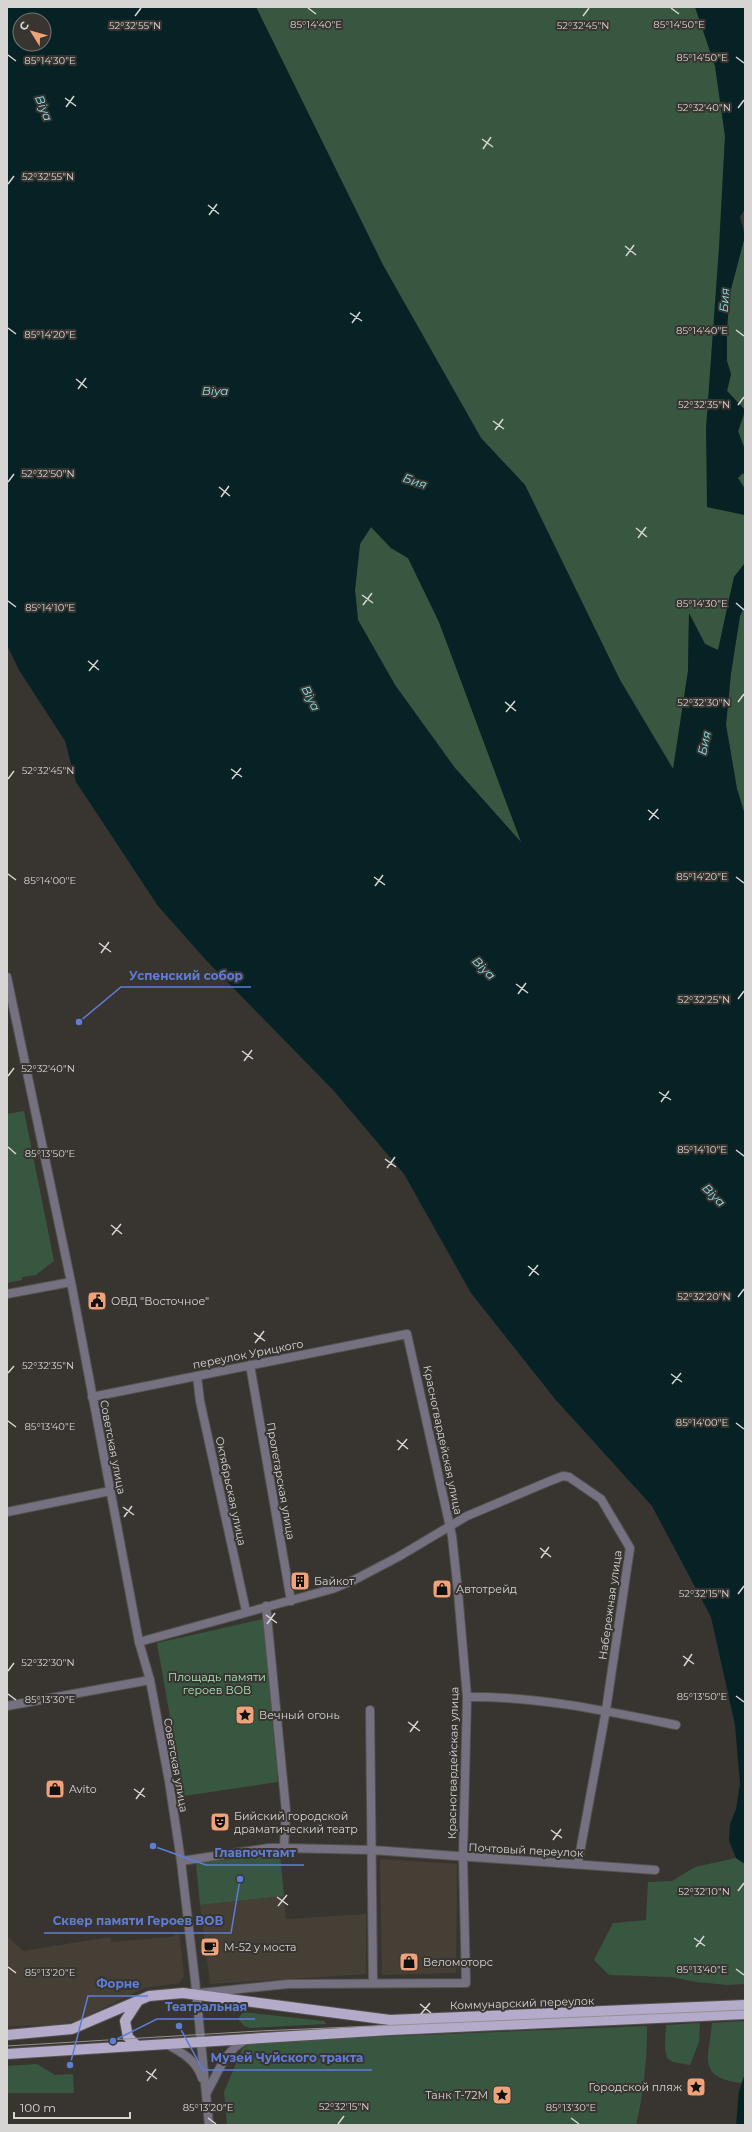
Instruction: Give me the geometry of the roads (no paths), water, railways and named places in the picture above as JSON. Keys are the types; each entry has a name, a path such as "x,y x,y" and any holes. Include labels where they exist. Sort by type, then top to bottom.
{"main road":[{"name":"Коммунарский переулок","path":"7,2035 72,2029 139,2000 165,1994 197,1994 379,2020 436,2023"},
{"path":"137,2046 128,2037 125,2020 131,2009 139,2000"},
{"path":"615,2015 745,2005"},
{"path":"615,2015 745,2014"},
{"name":"Коммунарский переулок","path":"7,2054 202,2042 436,2023 615,2015"}],"street":[{"name":"Советская улица","path":"7,977 10,1006 71,1282 139,1642 150,1680 169,1781 181,1861 207,2092"},
{"path":"7,1294 71,1282"},
{"name":"переулок Урицкого","path":"92,1397 407,1334"},
{"name":"Красногвардейская улица","path":"373,1983 466,1983 463,1857 467,1696 450,1526 407,1334"},
{"name":"Пролетарская улица","path":"250,1365 291,1601"},
{"name":"Октябрьская улица","path":"197,1376 200,1401 246,1611"},
{"name":"Набережная улица","path":"450,1526 467,1516 563,1476 569,1477 601,1499 630,1548 606,1710 578,1863"},
{"path":"7,1512 110,1491"},
{"path":"139,1642 246,1611 291,1601 354,1580 450,1526"},
{"path":"266,1606 286,1811 284,1848"},
{"path":"7,1706 150,1680"},
{"path":"467,1696 504,1696 606,1710 676,1725"},
{"path":"197,1994 282,1984 373,1983 370,1710"},
{"name":"Почтовый переулок","path":"181,1861 269,1848 284,1848 372,1850 463,1857 578,1863 655,1870"},
{"path":"207,2092 229,2053 239,2044 251,2038"},
{"path":"166,2044 178,2050 200,2070 207,2092 209,2125"}],"water":[{"name":"Biya","path":"7,7 256,7 383,265 481,438 525,485 620,680 673,769 688,671 689,613 705,644 718,650 734,577 745,563 745,605 740,616 731,673 726,725 737,789 745,815 745,1864 736,1858 729,1841 730,1824 736,1809 740,1784 735,1725 711,1617 652,1506 555,1399 471,1293 404,1174 334,1091 205,959 158,906 76,782 65,741 19,670 7,645","holes":["371,527 391,548 408,558 439,622 521,842 455,768 395,685 358,620 355,590 360,544"]},
{"name":"Бия","path":"695,7 745,7 745,209 740,217 745,236 730,293 727,328 727,361 731,374 727,391 745,410 738,431 745,450 745,476 743,473 738,478 745,489 745,515 707,507 706,428 719,247 725,136 715,66"},
{"path":"745,2074 745,2125 736,2125 739,2091"}],"tram line":[{"path":"7,2046 259,2031 745,2010"}],"place":[{"name":"Успенский собор","path":"79,1022"},
{"name":"ОВД \"Восточное\"","path":"97,1301"},
{"name":"Байкот","path":"300,1581"},
{"name":"Автотрейд","path":"442,1589"},
{"name":"Вечный огонь","path":"245,1715"},
{"name":"Avito","path":"55,1789"},
{"name":"Бийский городской драматический театр","path":"220,1822"},
{"name":"Главпочтамт","path":"153,1846"},
{"name":"Сквер памяти Героев ВОВ","path":"240,1879"},
{"name":"М-52 у моста","path":"210,1947"},
{"name":"Веломоторс","path":"409,1962"},
{"name":"Музей Чуйского тракта","path":"179,2026"},
{"name":"Театральная","path":"113,2041"},
{"name":"Форне","path":"70,2065"},
{"name":"Городской пляж","path":"696,2087"},
{"name":"Танк Т-72М","path":"502,2095"}],"park label":[{"name":"Площадь памяти героев ВОВ","path":"217,1683"}]}
